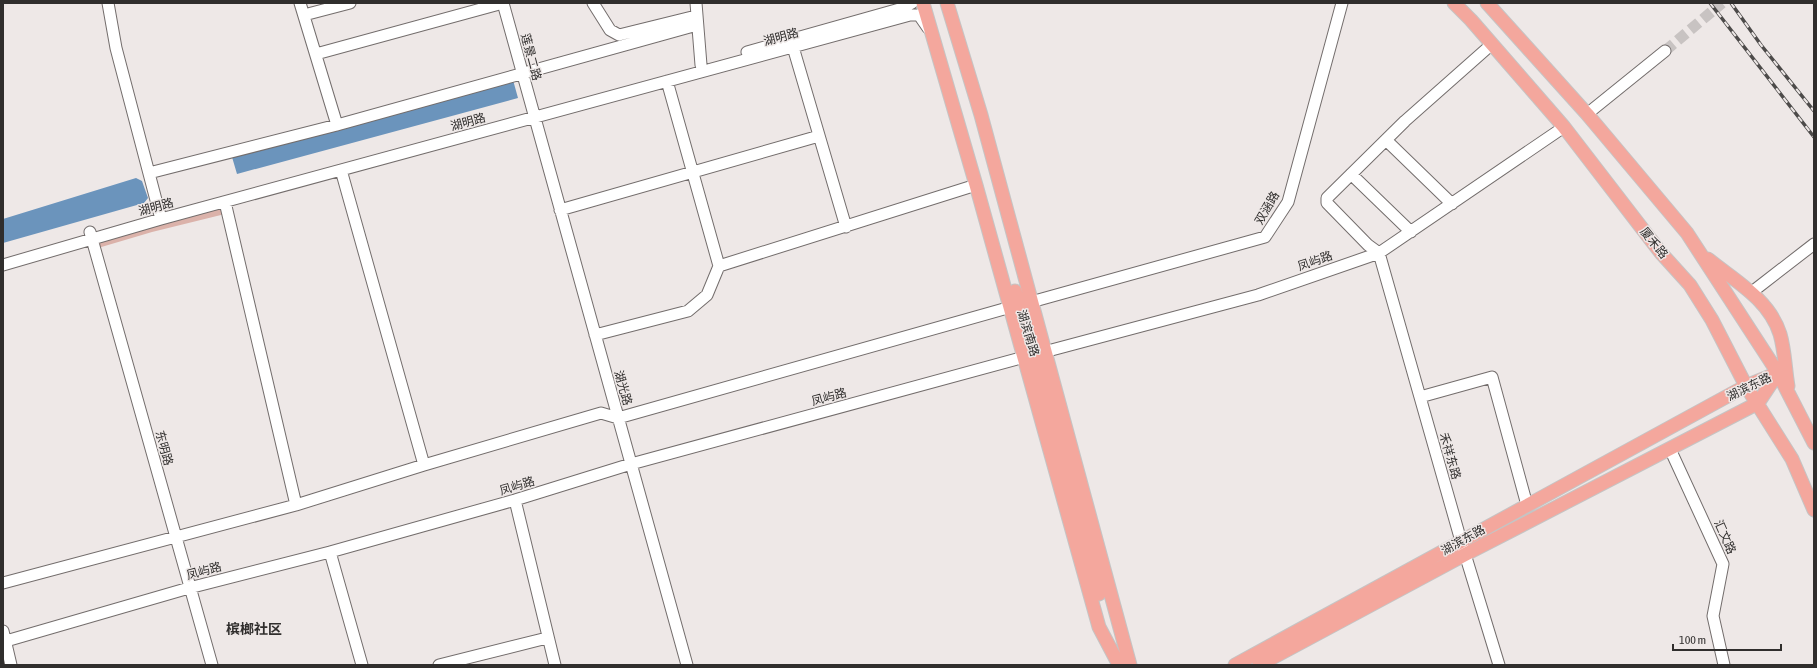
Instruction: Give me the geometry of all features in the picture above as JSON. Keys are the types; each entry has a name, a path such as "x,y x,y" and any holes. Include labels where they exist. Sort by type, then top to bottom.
{"main road":[{"path":"923,3 976,185 1025,304"},
{"name":"湖滨南路","path":"932,3 1025,304"},
{"name":"湖滨南路","path":"947,3 981,115 1025,304 1122,664"},
{"name":"湖滨南路","path":"956,3 1025,304 1038,353 1112,567 1123,637 1122,664"},
{"name":"厦禾路","path":"1454,3 1492,44 1564,127 1661,253 1690,285 1712,320 1746,386 1792,459 1814,510"},
{"path":"1486,3 1587,114 1687,233 1778,373 1814,443"},
{"path":"1699,252 1752,292 1763,303 1780,333 1789,394"},
{"name":"湖滨东路","path":"1235,665 1746,386 1778,373"},
{"name":"湖滨东路","path":"1259,665 1466,554 1758,404 1778,373"},
{"path":"1123,637 1135,665"}],"street":[{"path":"108,3 116,48 160,216"},
{"path":"300,3 337,125"},
{"path":"304,15 350,3"},
{"path":"316,54 503,3"},
{"name":"莲景二路","path":"503,3 533,115"},
{"path":"593,3 610,30 619,35 697,20"},
{"path":"696,3 701,65"},
{"name":"湖明路","path":"160,216 225,202 342,170 701,65 904,8 912,3"},
{"name":"双涵路","path":"618,418 1265,237 1288,202 1342,3"},
{"name":"湖明路","path":"3,258 533,115 668,82 910,15 919,15 932,34"},
{"path":"149,173 337,125 522,73 697,20"},
{"path":"1379,253 1368,245 1327,203 1326,198 1386,140 1492,44"},
{"path":"793,47 846,227"},
{"path":"1587,114 1665,51"},
{"path":"595,335 688,311 707,295 719,266 668,82"},
{"name":"湖光路","path":"533,115 687,665"},
{"name":"凤屿路","path":"4,636 330,552 515,500 631,464 1038,353 1258,295 1379,253 1564,127"},
{"path":"560,210 820,136"},
{"path":"1386,140 1452,204"},
{"path":"342,170 424,465"},
{"path":"1351,174 1411,232"},
{"path":"719,266 976,185"},
{"path":"225,202 296,505"},
{"name":"湖明路","path":"3,265 91,235"},
{"name":"东明路","path":"91,235 189,588 212,665"},
{"path":"1752,292 1814,244"},
{"name":"禾祥东路","path":"1379,253 1461,541 1499,665"},
{"path":"1420,397 1492,377 1527,505"},
{"path":"3,583 296,505 424,465 601,414 618,418"},
{"name":"汇文路","path":"1670,449 1722,564 1712,616 1724,665"},
{"path":"515,500 547,638 555,665"},
{"path":"330,552 362,665"},
{"path":"4,636 11,665"},
{"path":"439,665 547,638"}],"shaded area":[{"path":"222,205 225,214 152,232 98,248 96,238"}],"water":[{"path":"513,80 518,98 237,174 232,157"},
{"path":"136,178 142,181 148,198 144,203 3,243 3,219"}],"tunnel":[{"path":"1665,51 1722,3"}],"railway":[{"path":"1710,3 1814,137"},
{"path":"1731,3 1761,45 1814,111"}],"district":[{"name":"槟榔社区","path":"254,629"}]}
